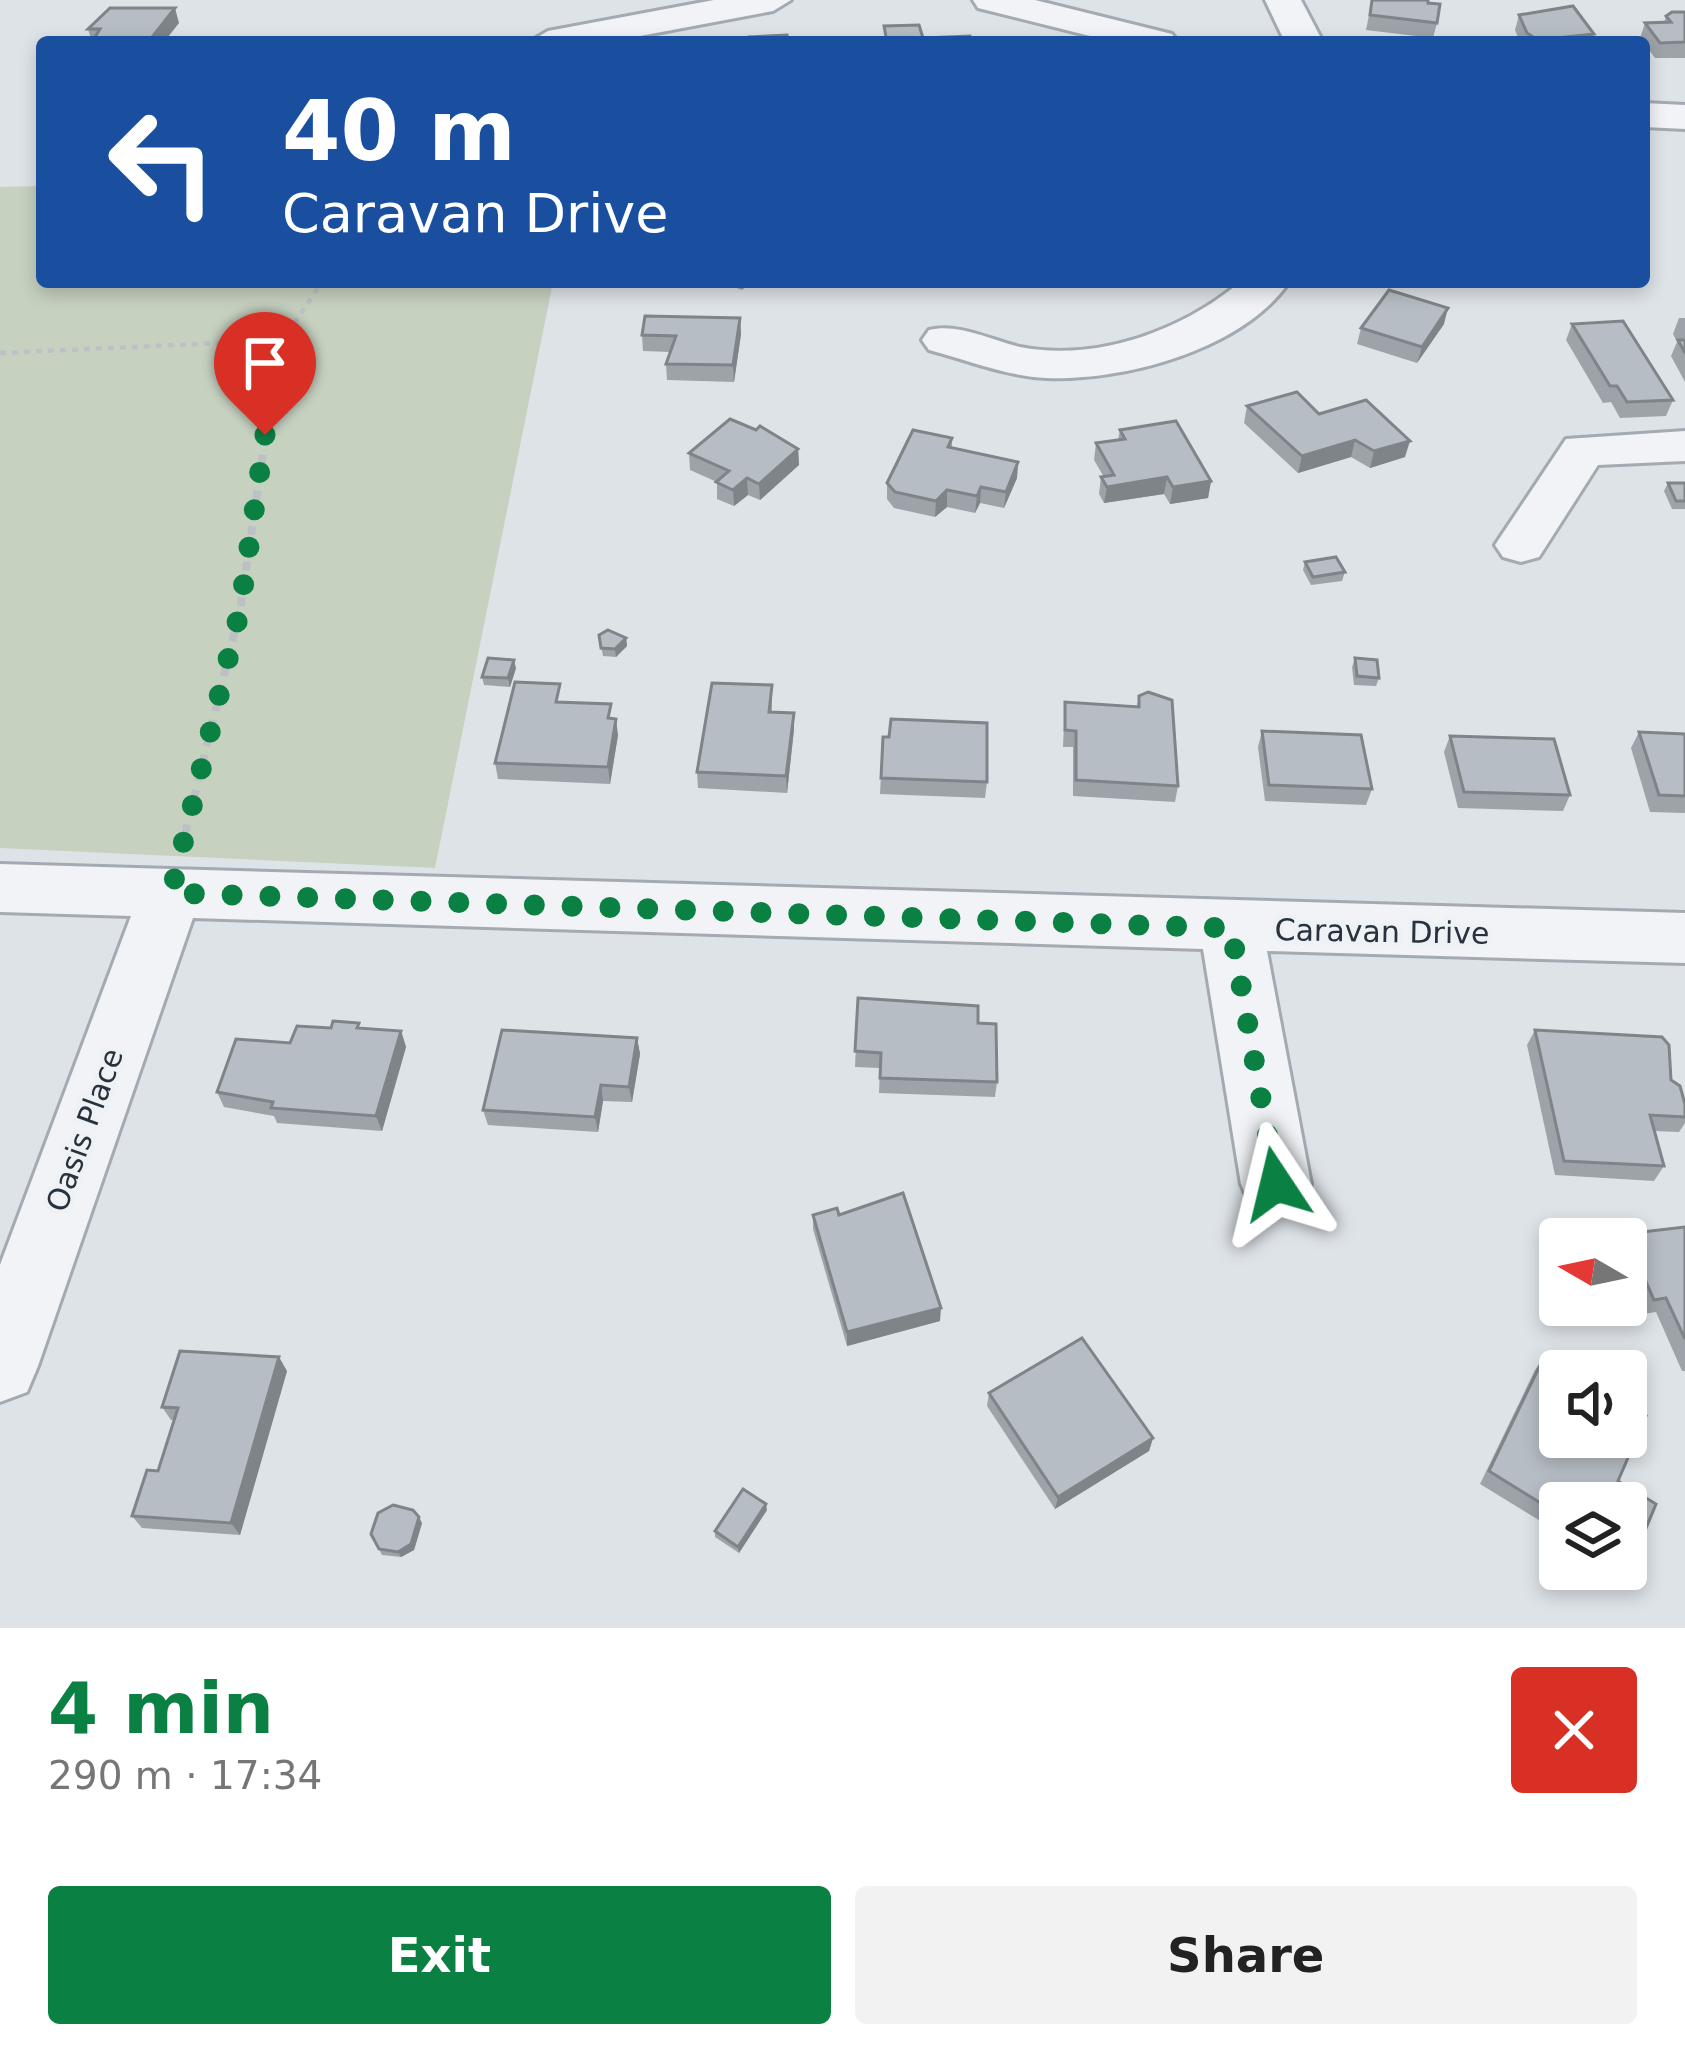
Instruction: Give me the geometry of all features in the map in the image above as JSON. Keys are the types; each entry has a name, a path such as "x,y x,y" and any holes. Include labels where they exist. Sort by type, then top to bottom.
{"street":[{"path":"574,36 710,5 773,0"},
{"path":"991,0 1135,36"},
{"path":"1283,0 1301,36"},
{"path":"1650,115 1685,117"},
{"path":"944,340 1044,364 1125,357 1200,328 1258,288"},
{"path":"1521,545 1583,450 1685,446"},
{"name":"Caravan Drive","path":"0,888 1685,938"},
{"name":"Oasis Place","path":"0,1366 171,893"},
{"path":"1231,928 1276,1184"}],"path":[{"path":"171,893 240,610 278,348 318,288"},
{"path":"0,353 284,340"}],"green space":[{"path":"36,186 36,288 552,288 435,868 0,848 0,187"}],"building":[{"path":"1372,0 1440,4 1437,23 1370,15"},
{"path":"1573,6 1594,34 1532,36 1519,15"},
{"path":"110,8 175,8 153,36 96,36 100,29 88,29"},
{"path":"1685,12 1685,42 1660,43 1645,23 1671,22 1666,16"},
{"path":"919,25 922,36 886,36 884,26"},
{"path":"1389,290 1448,308 1422,347 1361,328"},
{"path":"645,316 740,318 733,365 666,364 676,336 642,335"},
{"path":"1623,321 1673,400 1627,402 1617,386 1610,386 1572,324"},
{"path":"1297,392 1319,414 1366,400 1410,441 1374,451 1355,440 1302,456 1247,406"},
{"path":"730,419 756,430 760,426 798,449 759,484 747,478 733,490 716,482 729,471 689,453"},
{"path":"1176,421 1211,481 1173,487 1167,477 1107,487 1101,477 1114,475 1096,443 1125,439 1120,430"},
{"path":"913,430 952,438 948,447 1018,462 1006,492 981,487 977,496 947,490 936,501 895,492 887,483"},
{"path":"1668,483 1685,483 1685,501 1676,501"},
{"path":"1336,557 1345,572 1313,577 1305,562"},
{"path":"608,630 626,638 615,649 601,648 599,635"},
{"path":"488,658 514,660 508,678 482,677"},
{"path":"1355,658 1377,660 1379,678 1357,676"},
{"path":"515,682 560,684 556,702 611,704 608,718 616,719 608,767 495,763"},
{"path":"712,683 772,685 769,712 794,713 786,776 697,772"},
{"path":"1148,692 1172,700 1178,786 1076,780 1076,731 1065,730 1065,702 1139,707 1139,696"},
{"path":"891,719 987,723 987,782 881,778 883,737 889,737"},
{"path":"1262,731 1361,735 1372,789 1269,785"},
{"path":"1639,732 1685,734 1685,796 1659,795"},
{"path":"1450,736 1554,739 1570,795 1464,792"},
{"path":"858,998 978,1006 978,1023 996,1024 997,1082 880,1078 881,1053 855,1051"},
{"path":"333,1021 401,1031 376,1116 271,1108 273,1102 217,1092 236,1039 290,1043 297,1026 331,1028"},
{"path":"502,1030 637,1038 629,1087 601,1085 595,1117 483,1110"},
{"path":"1535,1030 1662,1037 1669,1045 1671,1080 1680,1086 1685,1104 1685,1117 1650,1115 1664,1166 1564,1161"},
{"path":"903,1193 941,1308 847,1332 813,1215 837,1208 839,1215"},
{"path":"1685,1227 1685,1339 1666,1298 1654,1300 1647,1284 1647,1231"},
{"path":"1082,1338 1153,1438 1058,1497 989,1393"},
{"path":"180,1351 279,1357 231,1523 132,1516 147,1470 158,1471 178,1408 162,1407"},
{"path":"1539,1367 1539,1458 1628,1458 1620,1482 1539,1482 1539,1502 1489,1471"},
{"path":"743,1489 766,1504 738,1547 715,1531"},
{"path":"1647,1499 1656,1504 1647,1526"},
{"path":"393,1505 413,1510 419,1517 411,1544 398,1552 379,1549 371,1534 378,1513"}],"route":[{"path":"265,435 240,610 171,893 1231,928 1276,1184"}]}
